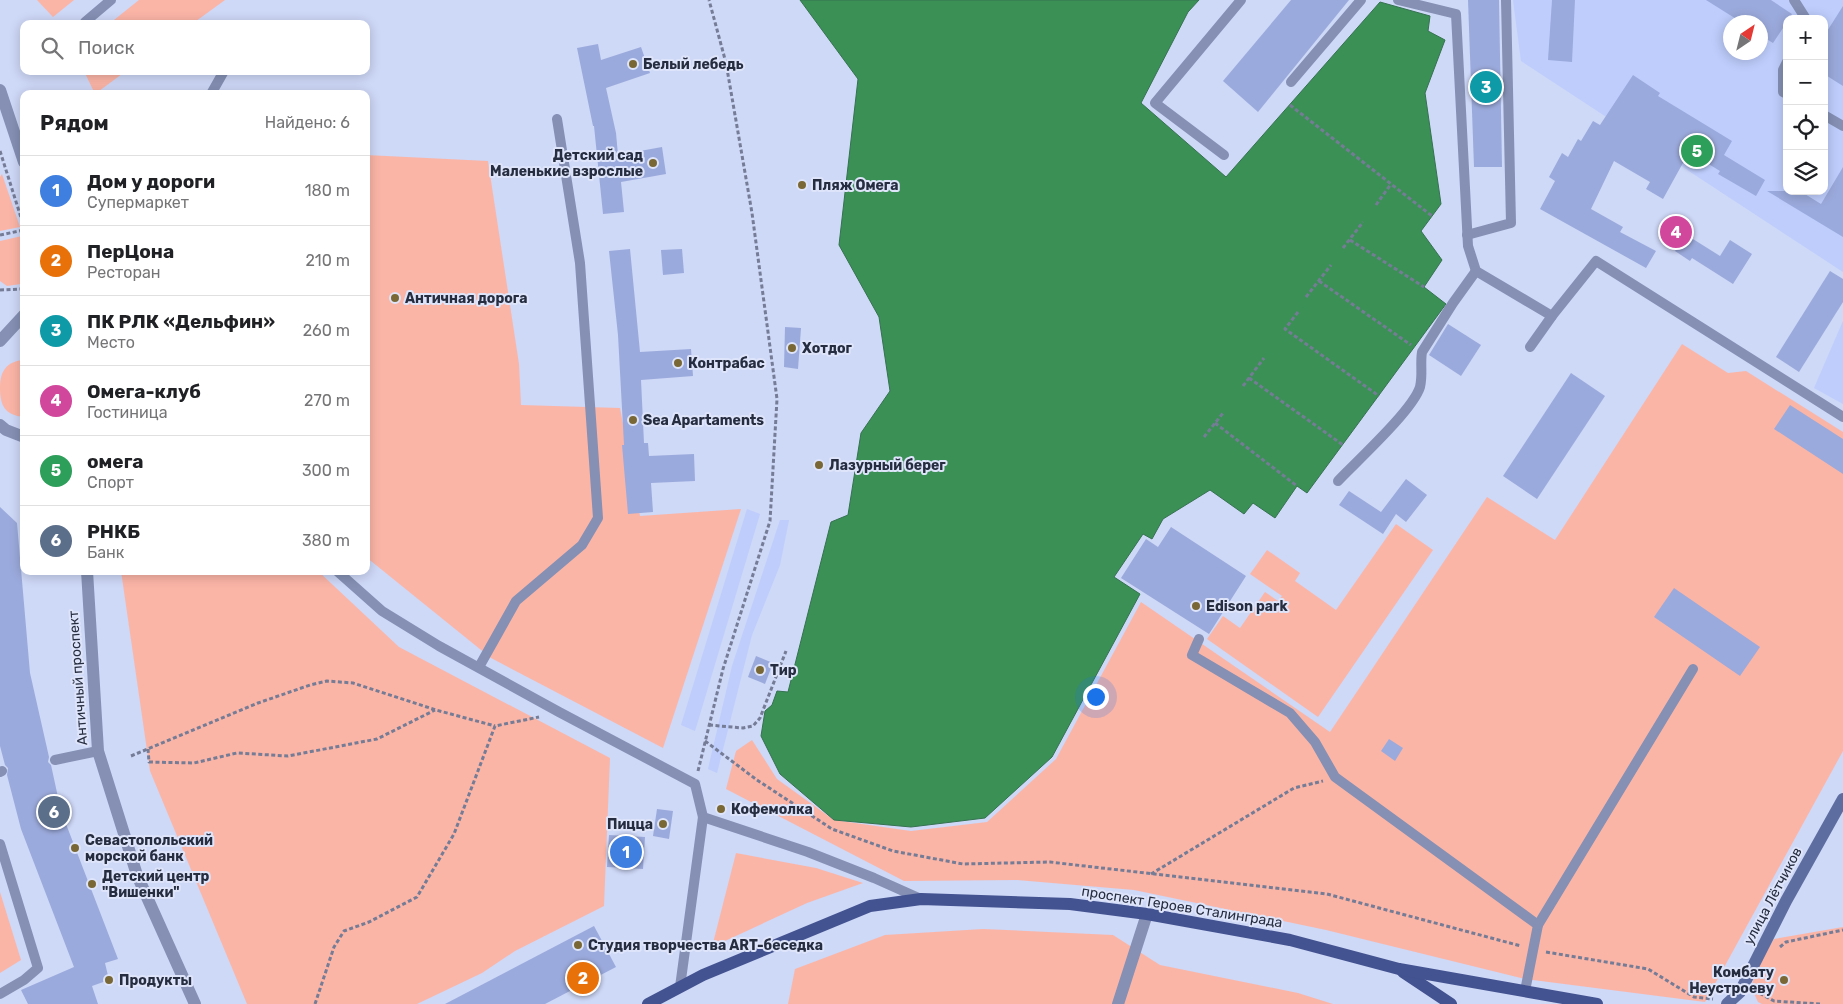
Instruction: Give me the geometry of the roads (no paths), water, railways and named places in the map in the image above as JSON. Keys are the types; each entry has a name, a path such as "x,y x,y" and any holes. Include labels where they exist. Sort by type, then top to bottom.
{"main road":[{"name":"улица Лётчиков","path":"1727,1004 1740,998 1786,900 1843,799"},
{"name":"проспект Героев Сталинграда","path":"648,1004 703,975 870,906 921,899 1070,904 1147,914 1290,940 1399,969"},
{"path":"1399,969 1597,1004"},
{"path":"1399,969 1451,1004"}],"street":[{"path":"0,90 20,150"},
{"path":"3,338 20,319"},
{"path":"3,338 20,332"},
{"path":"0,425 6,430 20,435"},
{"name":"Античный проспект","path":"87,575 98,751 137,875 195,1004"},
{"path":"1118,1004 1147,914"}],"lane":[{"path":"87,20 111,0"},
{"path":"1224,155 1155,103 1241,0"},
{"path":"1291,82 1361,0"},
{"path":"1398,0 1456,14 1467,235 1468,246 1476,271 1552,316"},
{"path":"1467,235 1511,223 1506,0"},
{"path":"1794,0 1803,15"},
{"path":"213,90 222,75"},
{"path":"1828,117 1843,126"},
{"path":"478,667 516,601 582,545 598,518 580,263 557,119"},
{"path":"1530,347 1596,261 1843,416"},
{"path":"1338,481 1411,405 1419,388 1422,372 1420,360 1422,352 1476,271"},
{"path":"342,575 382,611 439,646 695,784 703,817 680,987"},
{"path":"1198,640 1192,656 1290,713 1315,742 1335,777 1538,925"},
{"path":"1525,991 1538,925 1693,669"},
{"path":"55,760 98,751"},
{"path":"703,817 808,852 921,899"},
{"path":"0,844 38,968 24,980 0,994"}],"place":[{"name":"Белый лебедь","path":"633,64"},
{"name":"ПК РЛК «Дельфин»","path":"1486,87"},
{"name":"омега","path":"1697,151"},
{"name":"Детский сад Маленькие взрослые","path":"653,163"},
{"name":"Пляж Омега","path":"802,185"},
{"name":"Омега-клуб","path":"1676,232"},
{"name":"Античная дорога","path":"395,298"},
{"name":"Хотдог","path":"792,348"},
{"name":"Контрабас","path":"678,363"},
{"name":"Sea Apartaments","path":"633,420"},
{"name":"Лазурный берег","path":"819,465"},
{"name":"Edison park","path":"1196,606"},
{"name":"Тир","path":"760,670"},
{"name":"Кофемолка","path":"721,809"},
{"name":"РНКБ","path":"54,812"},
{"name":"Пицца","path":"663,824"},
{"name":"Севастопольский морской банк","path":"75,848"},
{"name":"Дом у дороги","path":"626,852"},
{"name":"Детский центр \"Вишенки\"","path":"92,884"},
{"name":"Студия творчества ART-беседка","path":"578,945"},
{"name":"ПерЦона","path":"583,978"},
{"name":"Продукты","path":"109,980"},
{"name":"Комбату Неустроеву","path":"1784,980"}]}
